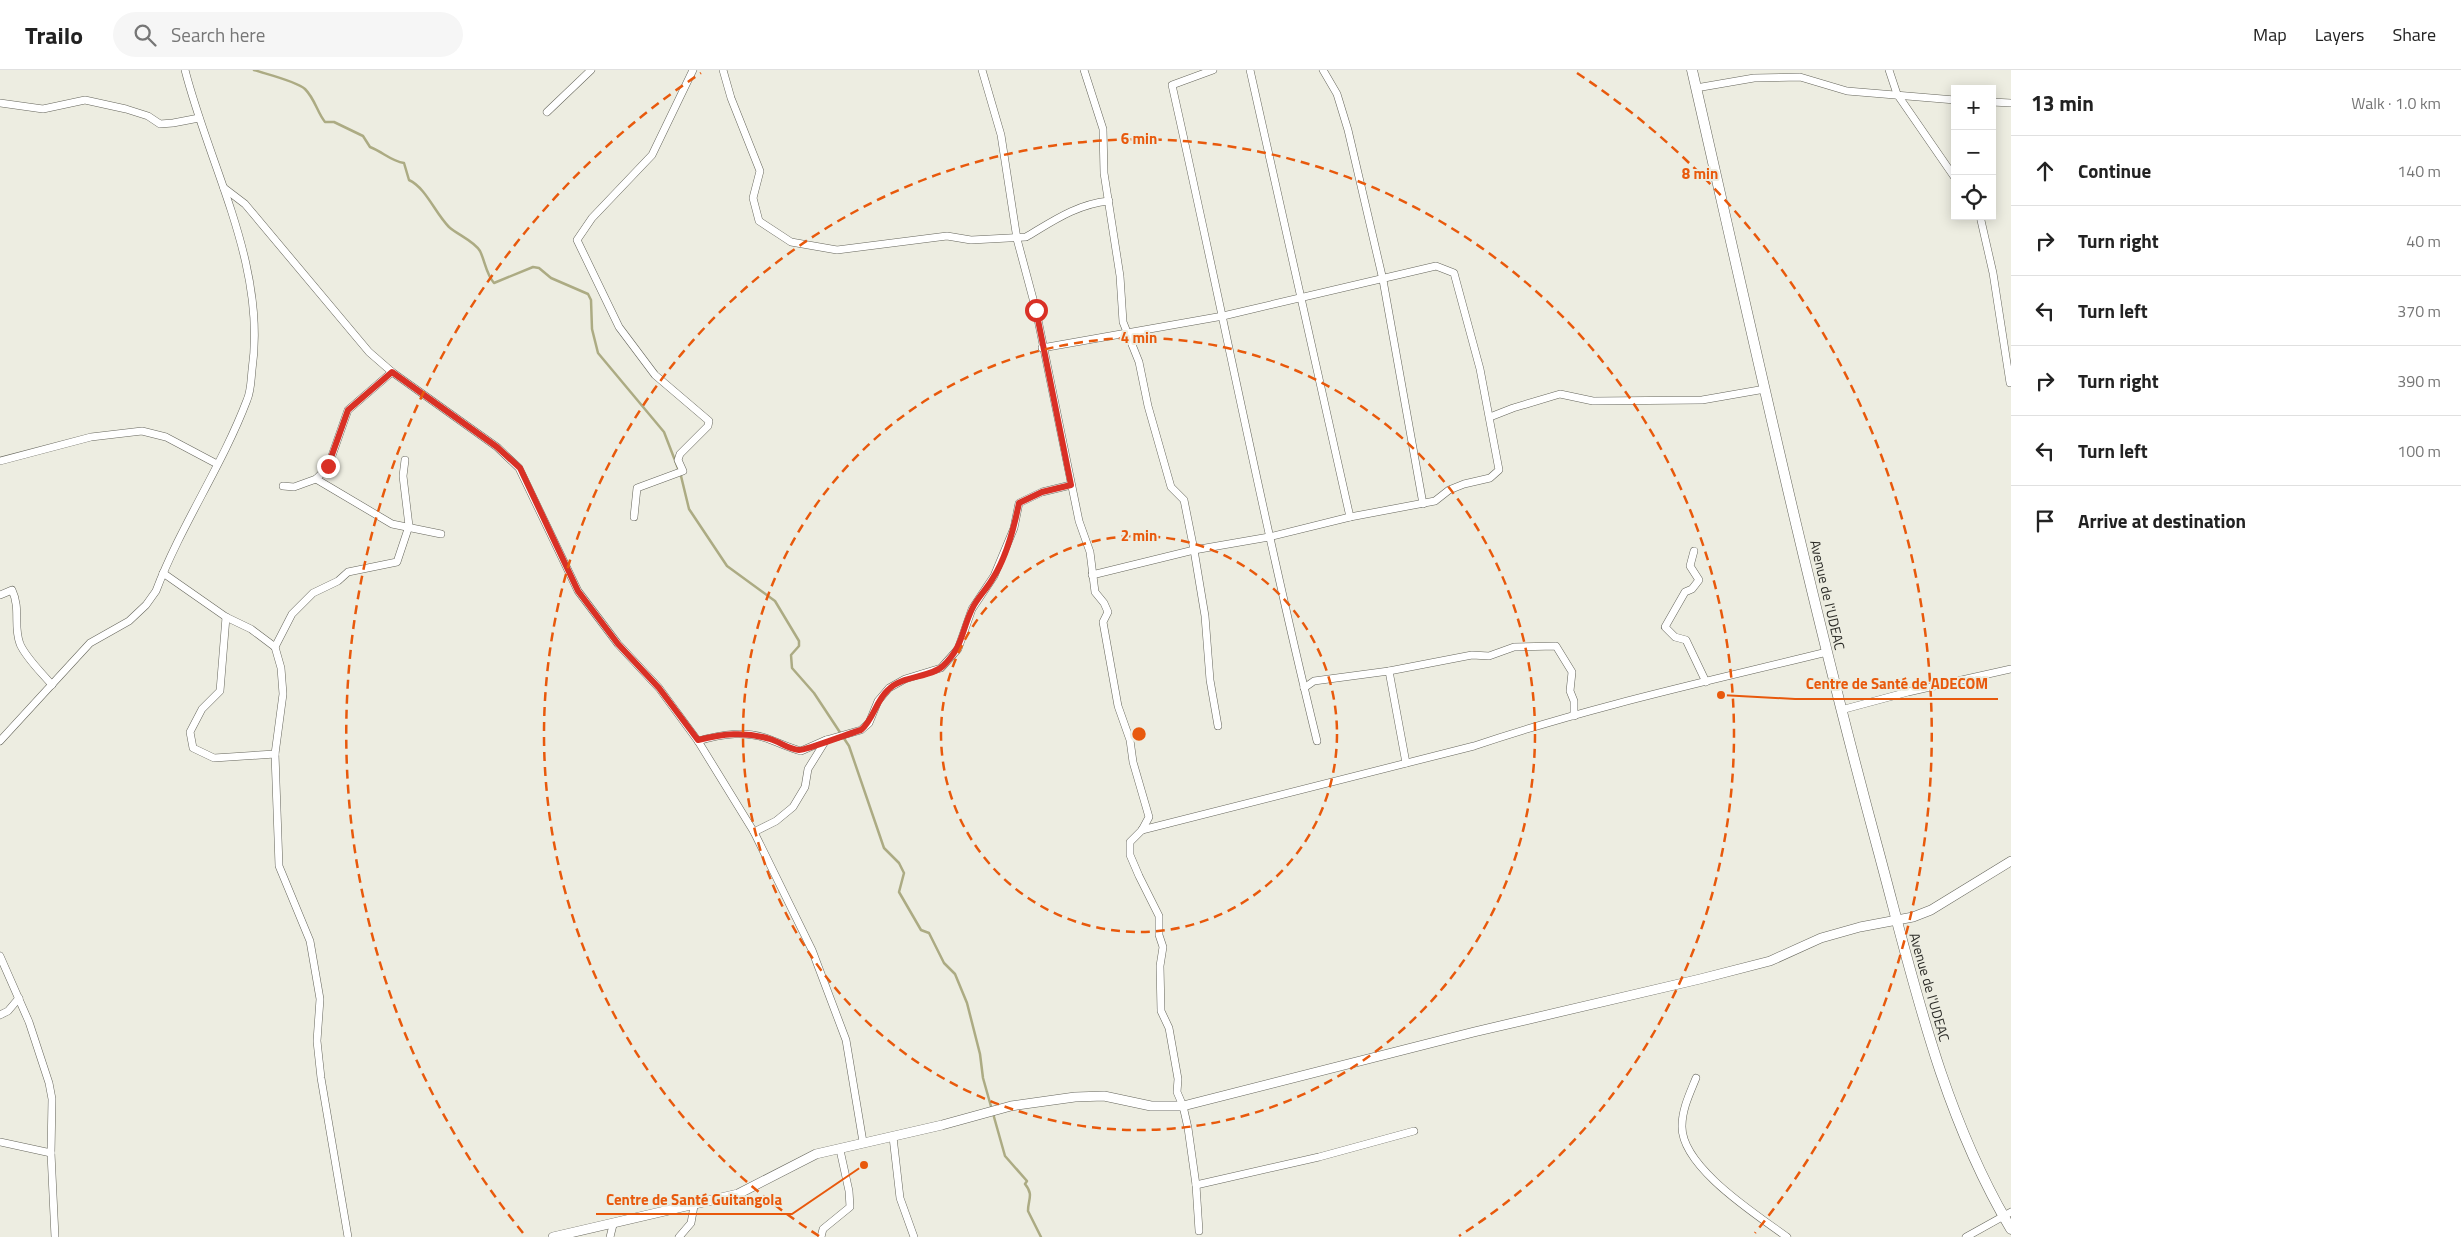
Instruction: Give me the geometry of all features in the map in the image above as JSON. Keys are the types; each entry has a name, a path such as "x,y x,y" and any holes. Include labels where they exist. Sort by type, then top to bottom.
{"main road":[{"name":"Avenue de I'UDEAC","path":"1692,70 1841,710 1898,921 1944,1085 1960,1127 2007,1214 2011,1229"}],"street":[{"path":"0,741 90,643 129,621 146,605 156,591 248,398 255,348 253,310 242,245 199,118 185,70"},
{"path":"547,112 587,76 591,70"},
{"path":"634,517 637,488 679,472 678,460 680,454 708,426 709,421 656,375 619,326 577,240 592,218 652,155 693,70"},
{"path":"723,70 731,98 760,171 753,198 759,221 783,234 791,242 837,250 947,236 971,240 1017,239 1026,237 1074,209 1090,203 1109,201"},
{"path":"982,70 1002,135 1017,239 1036,310 1042,348 1079,522 1090,552 1095,592 1104,603 1108,612 1103,622 1118,706 1130,740 1133,762 1149,817 1142,830 1130,842 1130,854 1146,894 1159,916 1159,935 1164,947 1160,966 1161,1011 1169,1028 1178,1079 1177,1092 1183,1106 1196,1185 1199,1231"},
{"path":"1084,70 1103,129 1104,172 1120,276 1123,322 1139,362 1148,406 1171,487 1184,500 1205,616 1210,680 1218,726"},
{"path":"1213,70 1172,85 1224,316 1269,537 1317,741"},
{"path":"1250,70 1350,517"},
{"path":"1323,70 1342,107 1383,280 1423,504"},
{"path":"1889,70 1897,94 1953,175"},
{"path":"1696,88 1754,78 1800,77 1847,91 1951,100"},
{"path":"0,103 43,109 85,100 148,116 160,124 174,124 199,118"},
{"path":"1996,102 2011,103"},
{"path":"224,188 245,204 369,352 392,372 497,447 520,468 578,591 618,644 659,688 698,740 754,832 812,950 846,1040 863,1142"},
{"path":"1981,220 1993,273 2010,383"},
{"path":"1042,348 1224,316 1436,266 1454,273 1490,417 1500,470 1490,478 1464,484 1449,490 1435,502 1350,517 1269,537 1194,550 1092,575"},
{"path":"283,486 294,487 316,479 328,466 348,410 392,372"},
{"path":"1490,417 1560,394 1593,402 1702,400 1765,389"},
{"path":"0,461 91,437 142,431 166,437 218,464"},
{"path":"274,647 292,614 314,593 338,581 348,572 397,562 410,526 403,476 405,460"},
{"path":"316,479 392,524 410,526 441,534"},
{"path":"698,740 724,733 747,734 770,739 789,748 801,750 826,740 861,730 868,723 878,701 889,688 906,679 941,668 958,649 972,609 994,576 1014,528 1019,503 1042,492 1071,485"},
{"path":"1694,551 1690,566 1699,580 1692,589 1685,592 1665,627 1675,637 1686,640 1706,682"},
{"path":"163,573 226,617 251,629 274,647 281,668 283,694 275,754 279,866 310,941 320,998 317,1041 321,1078 348,1237"},
{"path":"0,595 12,590 17,601 17,630 20,645 52,685"},
{"path":"226,617 220,690 202,709 190,732 193,748 214,758 275,754"},
{"path":"1304,688 1314,681 1389,671 1464,656 1489,656 1514,647 1556,646 1572,672 1570,691 1574,701 1574,716"},
{"path":"1142,830 1406,763 1574,716 1827,652"},
{"path":"1841,710 1908,692 2011,670"},
{"path":"1389,671 1406,763"},
{"path":"754,832 776,821 793,807 804,787 808,769 826,740"},
{"path":"553,1237 613,1225 738,1194 816,1154 840,1150 863,1142 893,1137 1011,1106 1075,1097 1104,1096 1151,1106 1183,1106 1474,1032 1700,980 1770,961 1821,938 1860,927 1898,921 1931,910 2011,862"},
{"path":"0,956 19,998 49,1084 52,1099 51,1153 55,1237"},
{"path":"0,1015 8,1011 19,998"},
{"path":"1696,1078 1683,1114 1681,1128 1689,1151 1721,1186 1788,1237"},
{"path":"1196,1185 1319,1157 1414,1131"},
{"path":"893,1137 900,1198 914,1237"},
{"path":"0,1142 51,1153"},
{"path":"821,1237 823,1229 850,1206 849,1191 840,1150"},
{"path":"679,1237 691,1223 694,1206"},
{"path":"1966,1237 2007,1214"},
{"path":"610,1237 613,1225"}],"waterway":[{"path":"254,70 301,86 311,97 325,122 334,122 363,136 370,147 404,163 409,180 420,189 449,227 477,247 489,276 494,283 533,267 539,268 551,278 588,294 591,300 592,329 598,353 664,432 681,476 689,509 727,566 775,601 799,641 799,646 791,655 792,668 814,693 849,746 884,848 899,863 904,873 899,892 921,930 929,933 944,963 955,974 967,1003 980,1054 983,1078 1005,1156 1027,1181 1025,1184 1030,1194 1028,1211 1041,1237"}],"place":[{"name":"Centre de Santé de ADECOM","path":"1721,695"},
{"name":"Centre de Santé Guitangola","path":"864,1165"}],"route":[{"path":"328,466 348,410 392,372 497,447 520,468 578,591 618,644 659,688 698,740 724,733 747,734 770,739 789,748 801,750 826,740 861,730 873,716 878,701 889,688 906,679 941,668 958,649 972,609 994,576 1014,528 1019,503 1042,492 1071,485 1065,449 1044,360 1036,310"}]}
